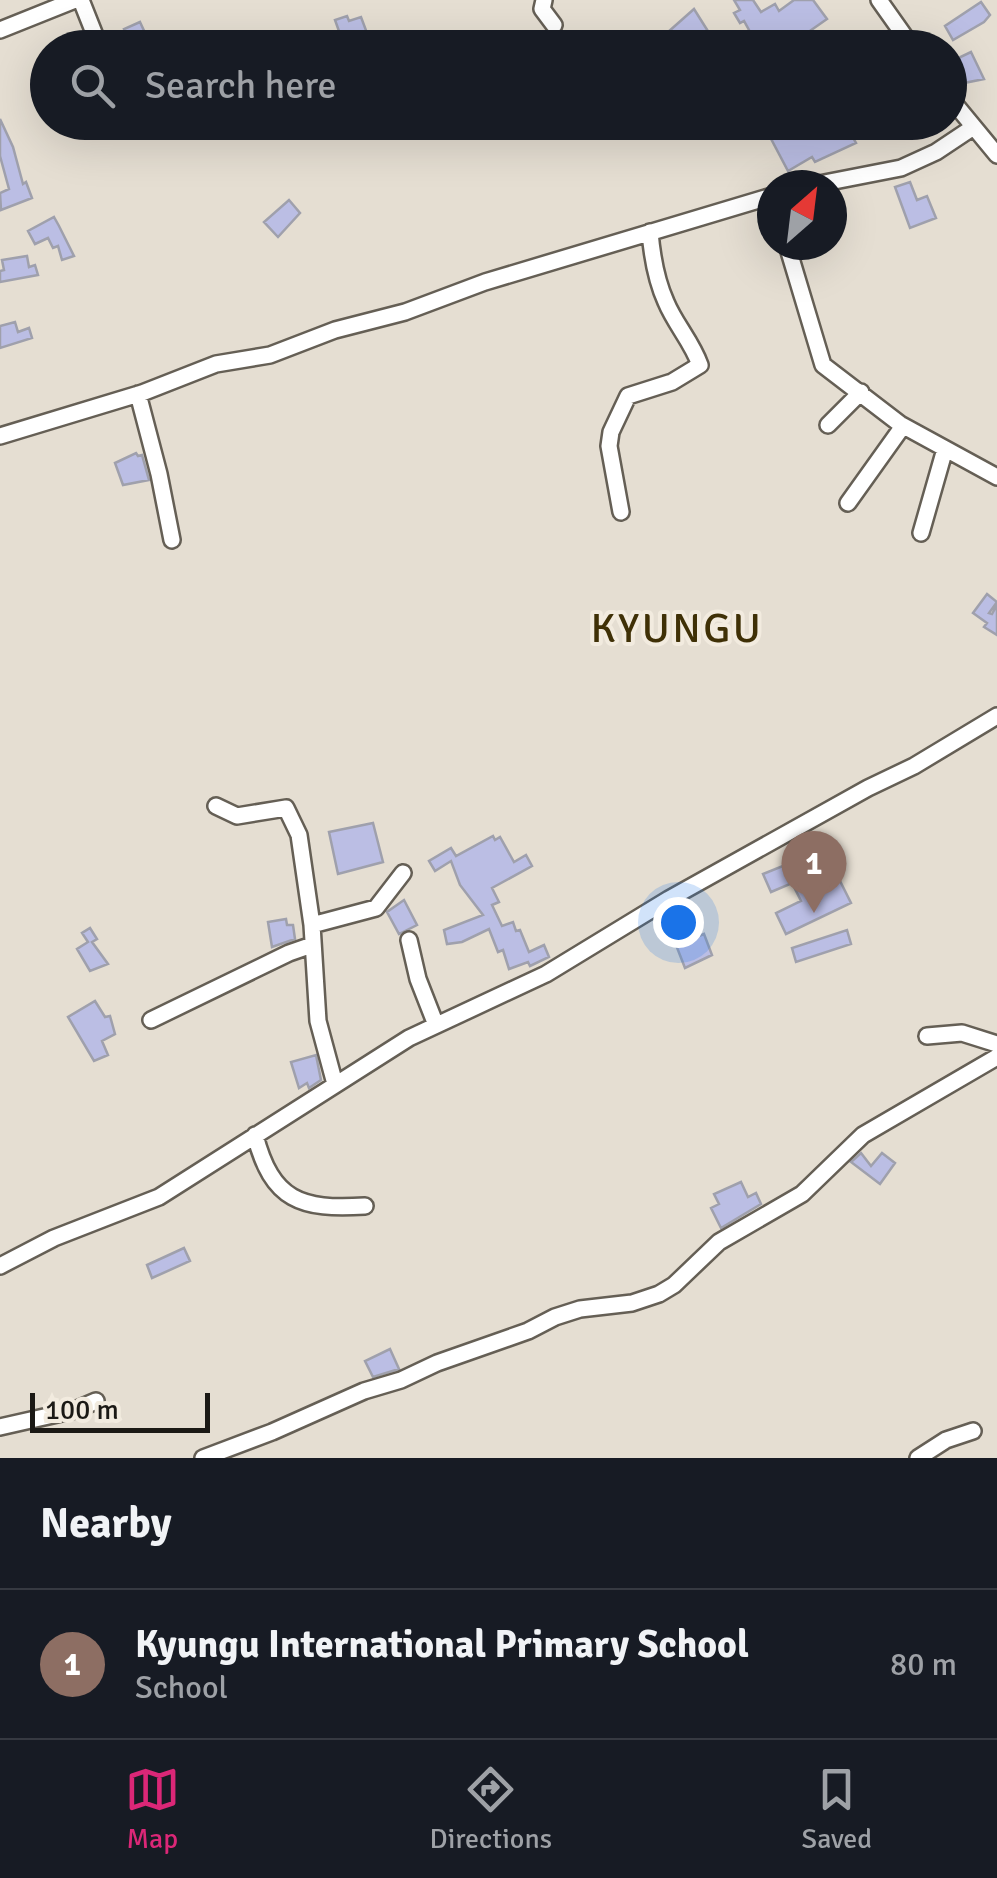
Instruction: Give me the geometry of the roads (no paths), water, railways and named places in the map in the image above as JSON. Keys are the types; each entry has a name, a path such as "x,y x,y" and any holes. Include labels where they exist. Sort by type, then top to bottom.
{"street":[{"path":"0,30 78,0 92,30"},
{"path":"544,0 542,8 554,25"},
{"path":"879,0 900,30"},
{"path":"967,121 997,155"},
{"path":"967,131 972,128"},
{"path":"847,179 901,168 954,140"},
{"path":"0,436 138,394 216,364 270,356 335,330 405,312 484,282 757,202"},
{"path":"621,512 609,446 611,432 628,396 672,382 700,365 694,347 666,304 653,262 650,232"},
{"path":"792,260 824,365 904,426 997,476"},
{"path":"828,425 860,392"},
{"path":"138,394 172,540"},
{"path":"848,503 904,426"},
{"path":"921,533 945,449"},
{"path":"0,1266 54,1238 159,1197 409,1038 546,974 669,899 868,788 928,759 997,716"},
{"path":"216,806 237,816 286,808 298,835 312,925 321,1040 336,1084"},
{"path":"312,925 376,908 404,873"},
{"path":"409,940 418,980 436,1026"},
{"path":"151,1020 312,945"},
{"path":"927,1036 962,1032 997,1044"},
{"path":"204,1458 555,1317 659,1294 719,1242 802,1194 863,1135 997,1058"},
{"path":"255,1135 260,1156 276,1184 298,1202 338,1208 365,1206"},
{"path":"0,1427 75,1410 96,1401"},
{"path":"918,1458 946,1440 973,1431"}],"place":[{"name":"Kyungu International Primary School","path":"814,913"}],"district":[{"name":"KYUNGU","path":"677,628"}]}
